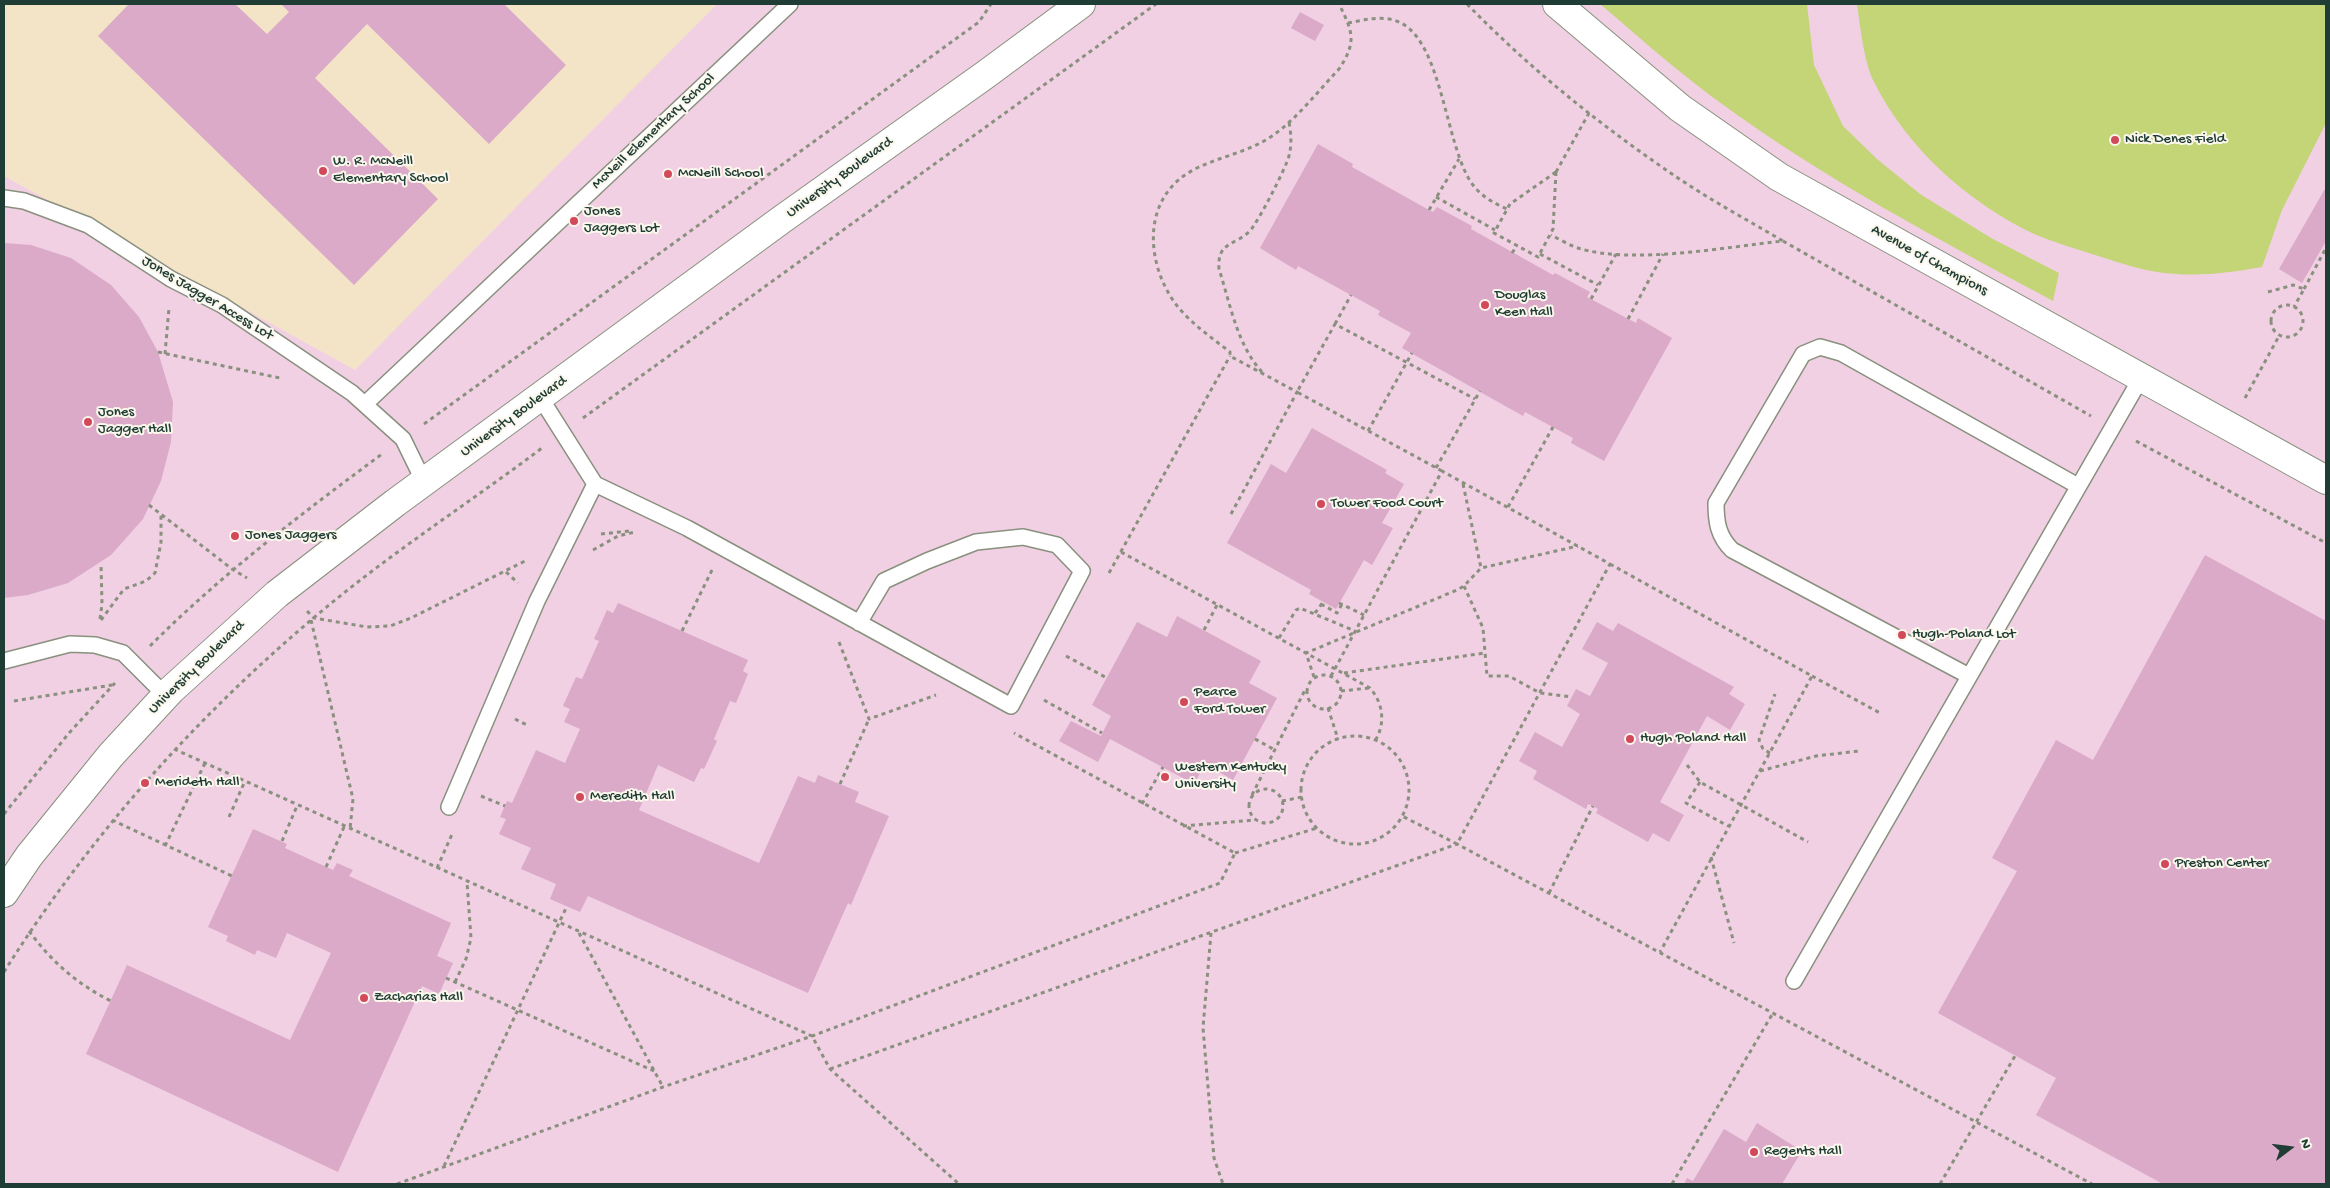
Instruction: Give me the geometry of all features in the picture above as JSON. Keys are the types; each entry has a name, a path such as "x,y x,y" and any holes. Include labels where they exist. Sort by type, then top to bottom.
{"main road":[{"name":"Avenue of Champions","path":"1557,4 1680,108 1778,177 2326,480"},
{"name":"University Boulevard","path":"4,893 29,856 82,789 166,696 277,594 424,482 1067,8"}],"lane":[{"name":"McNeill Elementary School","path":"365,404 790,4"},
{"name":"Jones Jagger Access Lot","path":"4,198 24,201 88,225 171,280 222,305 352,393 365,404 403,439 424,482"},
{"path":"1969,676 1732,550 1723,541 1716,521 1716,503 1803,354 1820,347 1841,352 2078,486"},
{"path":"1794,981 2141,378"},
{"path":"540,397 594,484 687,528 1011,706 1082,570 1056,544 1023,537 976,542 926,561 884,581 859,622"},
{"path":"449,807 538,601 594,484"},
{"path":"4,661 70,644 95,645 124,653 166,696"}],"path":[{"path":"4,814 69,733 113,685 172,624 232,569 314,504 979,22 991,4"},
{"path":"4,972 29,932 112,820 174,749 245,680 312,619 365,577 562,433 1156,4"},
{"path":"1340,4 1352,37 1348,57 1339,69 1273,136 1253,147 1188,173 1173,186 1160,203 1154,225 1153,253 1158,272 1178,307 1192,322 1230,352 1230,356 1880,713"},
{"path":"1467,4 1589,113 1683,181 1783,241 2112,428 2326,543"},
{"path":"1348,23 1381,18 1407,25 1415,32 1423,44 1435,75 1460,158 1474,186 1489,201 1507,209"},
{"path":"1495,230 1510,204 1556,172 1589,113"},
{"path":"1264,375 1255,364 1242,339 1219,269 1218,260 1224,247 1243,236 1256,223 1288,158 1291,139 1289,121"},
{"path":"1428,210 1460,158"},
{"path":"1436,197 1495,230 1494,233 1538,257 1553,229 1556,172"},
{"path":"1550,235 1577,248 1616,254 1663,254 1783,241"},
{"path":"1512,253 1517,246"},
{"path":"2294,307 2326,248"},
{"path":"1540,254 1598,285"},
{"path":"1591,298 1616,254"},
{"path":"1628,319 1663,254"},
{"path":"165,354 171,280"},
{"path":"2268,292 2293,285 2304,289"},
{"path":"1231,514 1351,295"},
{"path":"2282,306 2294,307 2301,316 2301,328 2295,335 2290,337 2279,336 2271,326 2272,313 2282,306"},
{"path":"1335,324 1475,399"},
{"path":"2241,405 2279,336"},
{"path":"158,352 282,378"},
{"path":"1368,432 1412,353"},
{"path":"1107,578 1230,356"},
{"path":"1436,468 1480,391"},
{"path":"1508,507 1553,427"},
{"path":"1331,676 1442,471"},
{"path":"1462,483 1481,568"},
{"path":"149,505 232,569"},
{"path":"101,564 102,597 99,622 124,589 146,581 155,573 161,542 161,514"},
{"path":"312,619 367,627 390,626 412,618 566,542 587,535 643,531"},
{"path":"1306,653 1464,586 1481,568 1578,546"},
{"path":"1121,552 1370,688 1375,694 1382,714 1381,727 1375,740"},
{"path":"830,1069 1457,844 1610,564"},
{"path":"682,631 714,566"},
{"path":"1464,586 1483,628 1487,676 1509,676 1540,693 1572,697"},
{"path":"1315,613 1322,603 1337,613 1341,603 1364,615"},
{"path":"1204,630 1217,605"},
{"path":"1279,638 1298,609 1303,608 1356,632"},
{"path":"312,619 352,799 350,829"},
{"path":"837,636 869,719 840,784"},
{"path":"1306,653 1314,677"},
{"path":"1343,673 1485,653"},
{"path":"1063,654 1107,678"},
{"path":"1255,820 1249,808 1252,795 1306,688 1314,677 1324,674 1331,676 1339,684 1338,701 1328,708 1319,708 1308,699 1306,688"},
{"path":"1660,952 1812,676"},
{"path":"14,701 113,685"},
{"path":"1340,691 1370,688"},
{"path":"869,719 943,692"},
{"path":"1770,753 1762,749 1759,740 1775,694"},
{"path":"1039,697 1102,733"},
{"path":"1328,708 1338,739"},
{"path":"514,718 529,726"},
{"path":"1022,727 1017,735 1235,853 1317,828"},
{"path":"1360,736 1375,740 1391,750 1404,769 1408,781 1408,794 1402,816 1386,834 1374,840 1362,843 1349,843 1331,838 1317,828 1307,815 1302,797 1302,782 1310,760 1325,745 1338,739 1360,736"},
{"path":"1255,739 1275,750"},
{"path":"174,749 297,806 812,1036 830,1069 959,1184"},
{"path":"1759,771 1816,756 1859,751"},
{"path":"165,846 204,764"},
{"path":"1687,765 1700,782 1808,842"},
{"path":"1142,804 1163,768"},
{"path":"229,817 245,781"},
{"path":"1700,782 1686,803 1728,826"},
{"path":"1182,826 1255,820 1262,823 1274,821 1282,812 1282,801 1276,791 1268,788 1261,789 1252,795"},
{"path":"480,796 505,806"},
{"path":"1282,801 1302,797"},
{"path":"282,841 297,806"},
{"path":"1549,893 1593,806"},
{"path":"1402,816 2092,1184"},
{"path":"112,820 232,876"},
{"path":"326,867 344,827"},
{"path":"397,1184 663,1087 812,1036 1220,883 1235,853"},
{"path":"1711,857 1734,942"},
{"path":"455,982 466,959 471,938 468,882"},
{"path":"443,1167 560,923 566,906"},
{"path":"29,932 65,972 89,990 111,1001"},
{"path":"578,932 663,1087"},
{"path":"1211,932 1203,1028 1214,1158 1222,1184"},
{"path":"446,978 654,1071"},
{"path":"1672,1184 1773,1013"},
{"path":"1940,1184 2015,1056"}],"shaded area":[{"name":"Western Kentucky University","path":"717,4 2326,4 2326,1184 4,1184 4,176 355,370"}],"green space":[{"path":"1600,4 1807,4 1814,65 1843,126 1877,159 1920,194 1991,238 2059,273 2053,301 1884,208 1761,132 1706,92"},
{"name":"Nick Denes Field","path":"1857,4 2326,4 2326,123 2282,210 2262,267 2219,273 2187,274 2155,272 2135,267 2034,234 1985,206 1941,171 1921,151 1904,129 1874,82 1865,55"}],"building":[{"name":"W. R. McNeill Elementary School","path":"129,4 235,4 267,34 289,12 281,4 504,4 566,65 489,144 367,24 315,78 438,199 354,285 98,36"},
{"path":"1300,12 1324,25 1315,41 1291,28"},
{"name":"Douglas Keen Hall","path":"1318,144 1353,164 1352,167 1429,210 1433,212 1437,207 1472,226 1471,229 1553,275 1555,273 1590,292 1587,297 1636,323 1638,318 1672,338 1604,461 1571,443 1573,438 1525,412 1523,416 1402,348 1411,333 1378,315 1380,311 1298,266 1296,270 1260,248"},
{"path":"2326,187 2326,241 2302,283 2279,269"},
{"name":"Jones Jagger Hall","path":"4,243 31,245 71,258 111,285 139,317 158,352 173,402 171,442 161,481 143,519 111,555 68,583 28,595 4,598"},
{"name":"Tower Food Court","path":"1312,428 1387,470 1385,473 1404,484 1382,523 1393,528 1372,565 1364,560 1336,609 1309,594 1311,590 1227,543 1271,464 1286,473"},
{"name":"Preston Center","path":"2205,555 2326,621 2326,1184 2163,1184 2036,1115 2056,1078 1938,1013 2017,871 1992,858 2056,740 2093,760"},
{"name":"Meredith Hall","path":"618,603 748,660 743,671 748,674 736,703 730,701 714,739 717,741 704,769 701,768 694,782 658,765 639,810 759,863 798,776 815,783 818,775 859,792 855,802 889,816 851,905 848,903 808,993 588,896 580,912 550,899 556,884 521,869 531,848 499,834 506,819 500,817 507,801 512,803 536,750 565,763 580,729 564,722 570,709 563,706 576,677 582,679 599,641 594,639 607,610 613,613"},
{"name":"Pearce Ford Tower","path":"1177,616 1261,661 1249,683 1277,698 1233,780 1205,764 1194,784 1110,739 1098,762 1059,741 1071,721 1101,736 1111,716 1092,705 1137,622 1167,637"},
{"name":"Hugh Poland Hall","path":"1597,622 1613,631 1618,623 1734,687 1729,694 1745,704 1730,730 1707,716 1660,802 1684,815 1669,842 1653,833 1648,842 1596,813 1598,809 1593,806 1588,804 1586,809 1533,779 1537,771 1519,761 1535,732 1562,747 1580,714 1567,706 1576,689 1590,696 1608,663 1582,649"},
{"name":"Zacharias Hall","path":"253,829 287,844 285,848 333,870 337,863 353,870 349,876 451,923 437,956 453,963 439,994 422,986 338,1172 86,1054 127,965 290,1040 331,953 287,933 276,958 257,950 255,955 226,941 228,936 208,927"},
{"name":"Regents Hall","path":"1757,1123 1797,1148 1795,1151 1800,1154 1782,1184 1684,1184 1687,1178 1693,1181 1724,1129 1746,1142"}],"place":[{"name":"Nick Denes Field","path":"2115,140"},
{"name":"W. R. McNeill Elementary School","path":"323,171"},
{"name":"McNeill School","path":"668,174"},
{"name":"Jones Jaggers Lot","path":"574,221"},
{"name":"Douglas Keen Hall","path":"1485,305"},
{"name":"Jones Jagger Hall","path":"88,422"},
{"name":"Tower Food Court","path":"1321,504"},
{"name":"Jones Jaggers","path":"235,536"},
{"name":"Hugh-Poland Lot","path":"1902,635"},
{"name":"Pearce Ford Tower","path":"1184,702"},
{"name":"Hugh Poland Hall","path":"1630,739"},
{"name":"Western Kentucky University","path":"1165,777"},
{"name":"Merideth Hall","path":"145,783"},
{"name":"Meredith Hall","path":"580,797"},
{"name":"Preston Center","path":"2165,864"},
{"name":"Zacharias Hall","path":"364,998"},
{"name":"Regents Hall","path":"1754,1152"}]}
